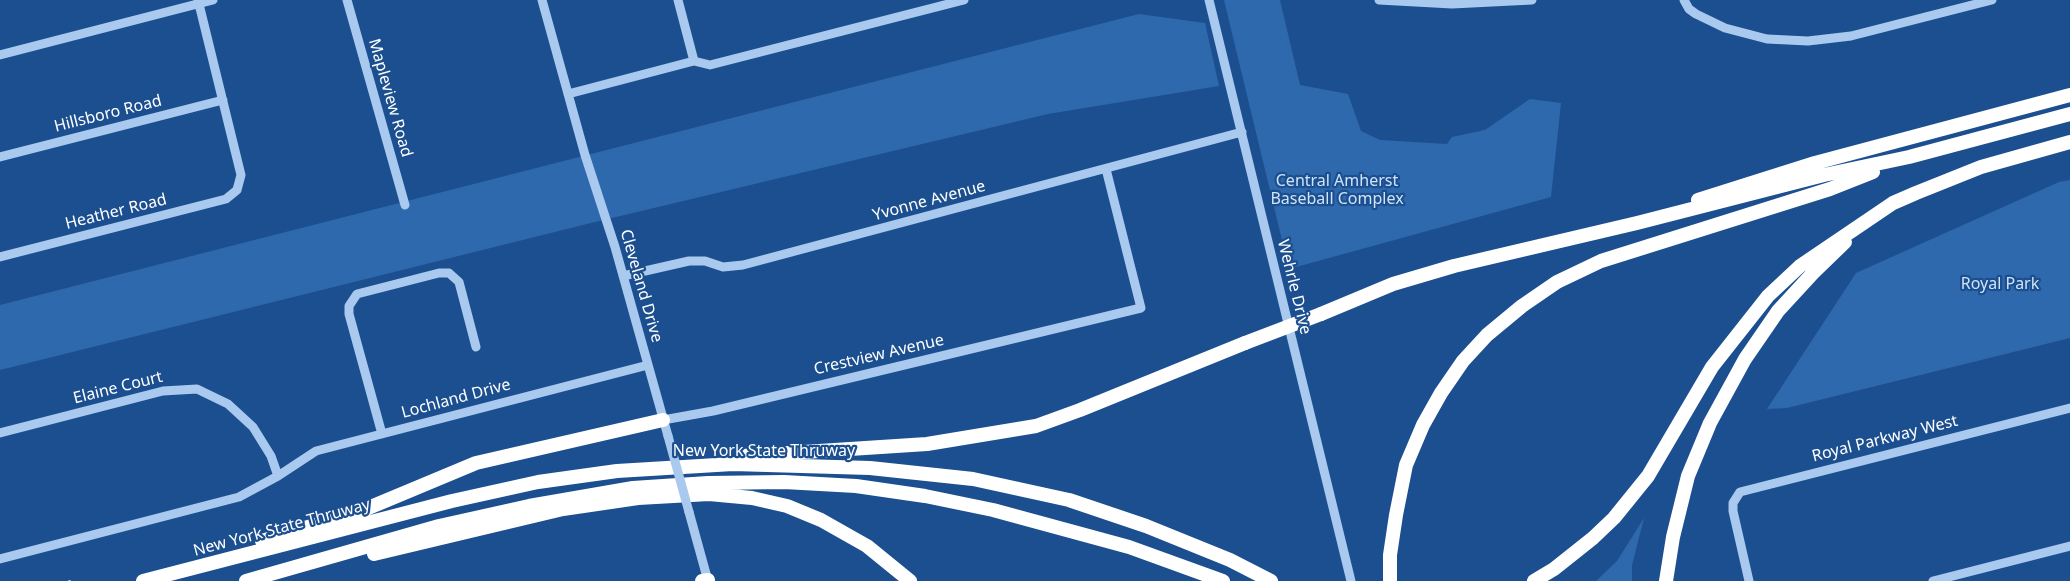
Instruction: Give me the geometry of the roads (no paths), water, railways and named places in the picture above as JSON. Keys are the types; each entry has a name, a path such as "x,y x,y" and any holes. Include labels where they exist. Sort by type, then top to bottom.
{"highway":[{"path":"1637,223 1769,176 2070,95"},
{"path":"687,465 737,457 927,444 1036,426 1394,284 1454,266 1909,157 2070,114"},
{"path":"1534,581 1554,569 1593,538 1628,501 1648,476 1690,408 1712,366 1768,296 1800,266 1893,203 1962,173 2070,142"},
{"path":"1390,581 1390,555 1406,465 1423,425 1463,361 1487,335 1522,306 1557,282 1601,261 1830,189 1909,157"},
{"path":"1666,581 1688,476 1710,423 1745,359 1778,311 1813,273 1868,220"},
{"path":"136,581 361,511 476,463 663,420"},
{"name":"New York State Thruway","path":"143,581 453,501 528,485 617,471 733,464 870,468 973,479 1068,500 1146,526 1230,560 1271,581"},
{"name":"New York State Thruway","path":"246,581 440,526 529,506 633,488 708,483 784,482 856,486 925,496 993,510 1129,547 1223,581"},
{"path":"261,577 342,562 563,509 638,498 709,494 752,498 786,506 821,520 867,546 910,581"}],"street":[{"path":"0,55 198,2 213,0"},
{"name":"Mapleview Road","path":"347,0 405,205"},
{"name":"Cleveland Drive","path":"542,0 623,276 706,580"},
{"path":"678,0 694,61"},
{"path":"568,94 694,61 710,65 964,0"},
{"name":"Wehrle Drive","path":"1209,0 1351,581"},
{"path":"1381,0 1452,4 1532,0"},
{"path":"1684,0 1689,9 1696,14 1725,28 1767,39 1808,41 1851,36 1992,0"},
{"path":"198,2 223,100"},
{"name":"Hillsboro Road","path":"0,157 223,100"},
{"name":"Heather Road","path":"0,257 226,199 237,190 241,175 223,100"},
{"name":"Yvonne Avenue","path":"623,276 689,261 705,261 723,267 743,265 1242,132"},
{"name":"Crestview Avenue","path":"663,420 713,411 1141,308 1106,169"},
{"path":"382,434 349,314 349,306 357,294 439,273 449,273 459,282 476,347"},
{"name":"Lochland Drive","path":"0,558 239,497 316,451 648,365"},
{"name":"Elaine Court","path":"0,433 163,391 197,389 228,405 253,427 263,441 278,474"},
{"name":"Royal Parkway West","path":"1749,581 1733,503 1740,492 2070,408"},
{"path":"1933,581 2070,546"}],"park label":[{"name":"Central Amherst Baseball Complex","path":"1337,190"},
{"name":"Royal Park","path":"2000,284"}]}
